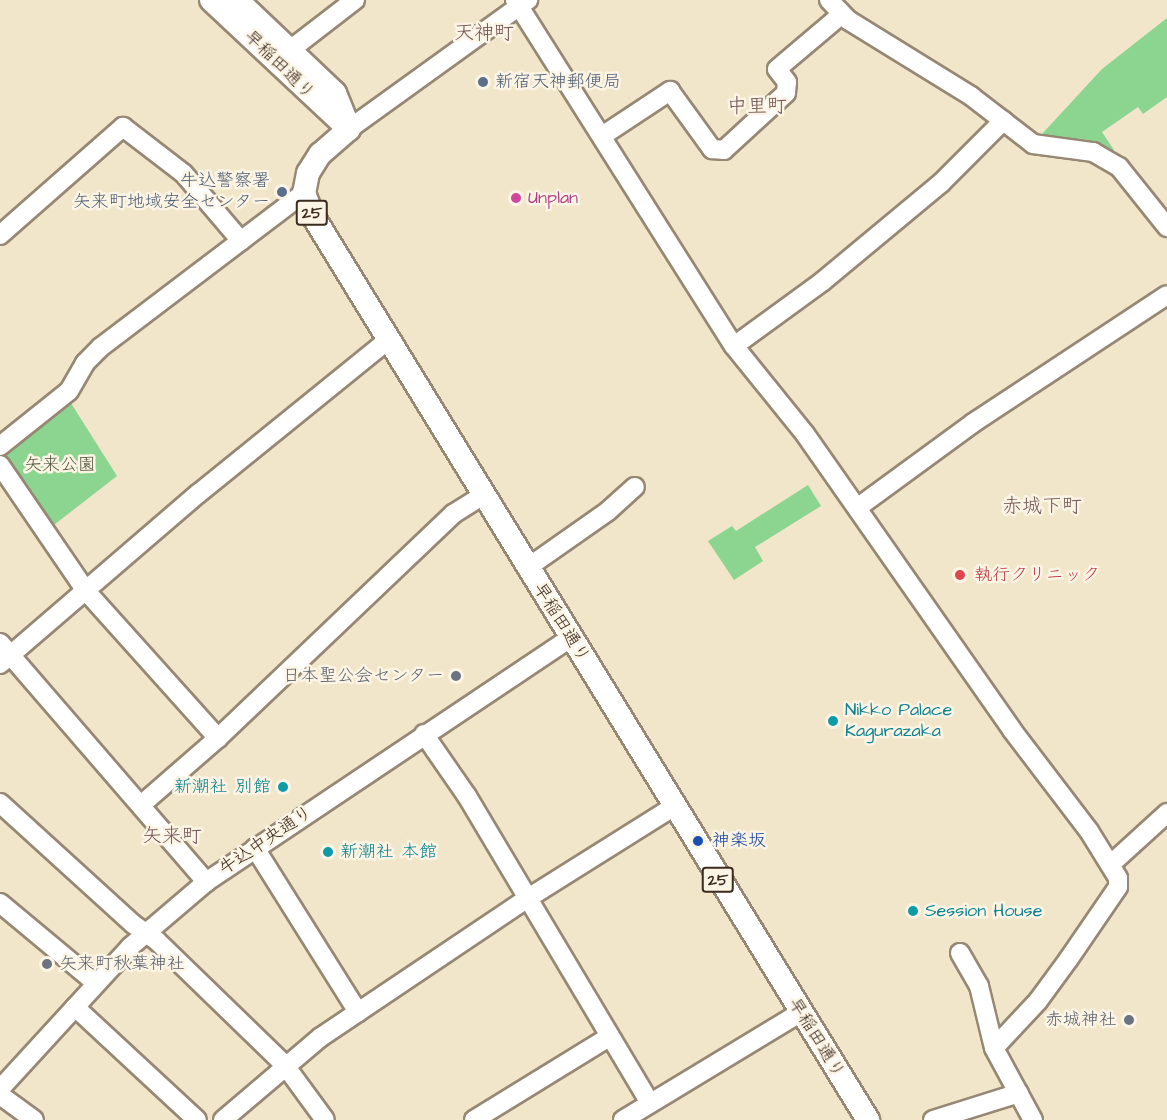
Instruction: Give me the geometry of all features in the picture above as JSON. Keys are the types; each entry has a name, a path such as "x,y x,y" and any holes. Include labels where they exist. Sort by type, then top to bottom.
{"main road":[{"name":"早稲田通り","path":"211,0 349,129"},
{"name":"早稲田通り","path":"237,0 335,93 349,129"},
{"name":"25","path":"304,192 313,163 349,129"},
{"name":"早稲田通り","path":"304,192 313,216 388,340 673,807 868,1120"}],"street":[{"path":"290,50 355,0"},
{"path":"830,0 842,14 971,96 1034,144 1093,152 1119,167 1167,227"},
{"path":"349,129 521,2 734,346 776,396 1111,864 1118,886 1038,1001 994,1048"},
{"path":"602,136 670,91 712,149 724,150 786,93 787,82 777,69 842,14"},
{"path":"734,346 823,280 941,183 1003,121"},
{"path":"0,235 123,127 183,174 241,241"},
{"path":"0,446 69,391 85,363 101,347 304,192"},
{"path":"857,508 974,423 1167,295"},
{"path":"206,882 141,805 3,654 86,591 269,435 388,340"},
{"path":"0,465 86,591 218,738"},
{"path":"527,568 608,511 635,487"},
{"path":"141,805 218,738 453,514 483,495"},
{"name":"牛込中央通り","path":"0,1089 96,983 146,932 206,882 570,638"},
{"path":"424,734 483,822 650,1103"},
{"path":"0,803 146,932 284,1064 325,1120"},
{"path":"223,1120 284,1064 358,1012 528,898 673,807"},
{"path":"1111,864 1167,813"},
{"path":"255,848 358,1012"},
{"path":"0,903 96,983"},
{"path":"960,953 980,986 994,1048 1033,1120"},
{"path":"75,1007 197,1120"},
{"path":"622,1120 800,1013"},
{"path":"474,1120 609,1037"},
{"path":"933,1120 1019,1093"},
{"path":"0,1095 34,1120"}],"green space":[{"path":"1167,18 1167,97 1143,114 1138,107 1102,132 1114,150 1111,155 1056,142 1042,134 1102,69"},
{"name":"矢来公園","path":"69,400 117,476 50,528 0,453"},
{"path":"808,485 821,506 755,547 763,561 734,580 708,541 732,526 736,531"}],"place":[{"name":"新宿天神郵便局","path":"483,82"},
{"name":"牛込警察署 矢来町地域安全センター","path":"282,192"},
{"name":"Unplan","path":"516,198"},
{"name":"執行クリニック","path":"960,575"},
{"name":"日本聖公会センター","path":"456,676"},
{"name":"Nikko Palace Kagurazaka","path":"833,721"},
{"name":"新潮社 別館","path":"283,787"},
{"name":"神楽坂","path":"698,841"},
{"name":"新潮社 本館","path":"328,852"},
{"name":"Session House","path":"913,911"},
{"name":"矢来町秋葉神社","path":"47,964"},
{"name":"赤城神社","path":"1129,1020"}],"district":[{"name":"天神町","path":"484,33"},
{"name":"中里町","path":"757,106"},
{"name":"赤城下町","path":"1042,506"},
{"name":"矢来町","path":"172,836"}]}
